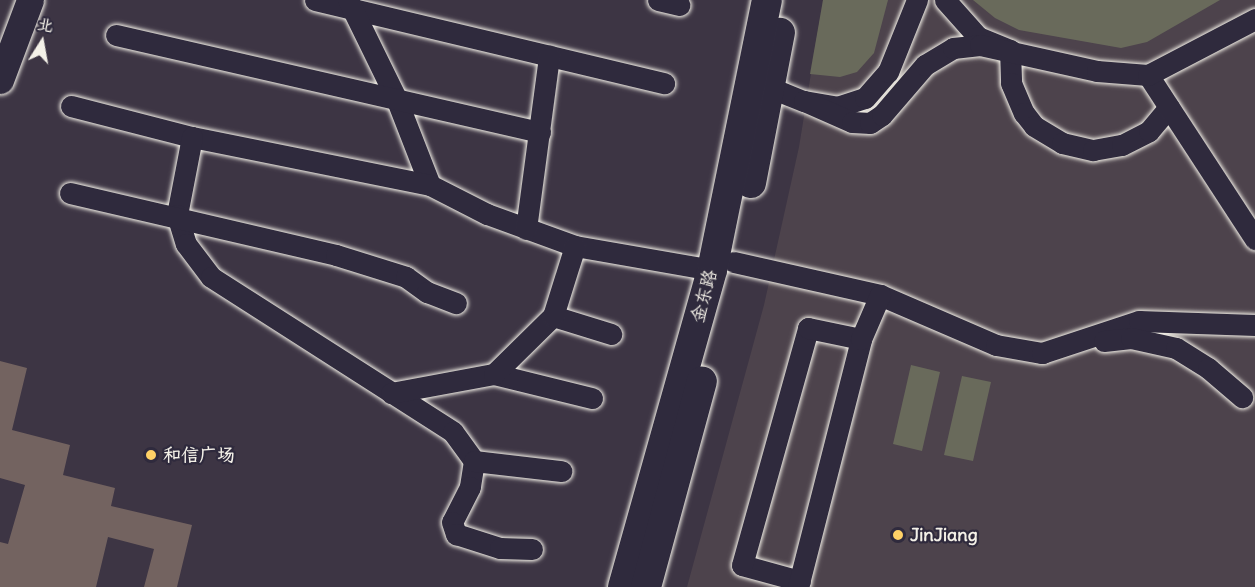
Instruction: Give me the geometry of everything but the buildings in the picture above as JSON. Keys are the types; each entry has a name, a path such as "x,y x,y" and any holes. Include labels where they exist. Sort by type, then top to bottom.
{"main road":[{"name":"金东路","path":"623,587 723,266 767,0"},
{"name":"金东路","path":"646,587 723,266 771,87 786,0"}],"street":[{"path":"0,80 30,0"},
{"path":"315,0 349,5 664,83"},
{"path":"658,0 679,5"},
{"path":"804,100 837,107 865,98 888,72 917,0"},
{"path":"945,0 978,37 1010,50"},
{"path":"349,5 396,98 430,185"},
{"path":"771,87 852,122 870,123 882,115 925,65 953,48 980,45 1097,71 1148,75 1255,19"},
{"path":"116,35 540,132"},
{"path":"1010,50 1011,83 1024,113 1034,126 1062,143 1093,150 1122,145 1149,130 1169,107"},
{"path":"526,229 549,56"},
{"path":"1148,75 1255,239"},
{"path":"71,106 192,137 430,185 487,214 575,246 723,266 880,295 996,345 1042,353 1139,321 1255,325"},
{"path":"192,137 177,215 186,244 211,276 453,432 474,461 470,487 452,522 456,534 500,548 532,549"},
{"path":"70,193 177,215 346,258 406,277 427,292 456,303"},
{"path":"494,374 552,316 575,246"},
{"path":"861,339 808,328 742,565 799,584 861,339 880,295"},
{"path":"552,316 611,334"},
{"path":"1071,345 1131,338 1176,348 1208,368 1242,397"},
{"path":"391,393 494,374 592,398"},
{"path":"474,461 561,471"}],"shaded area":[{"path":"823,0 1255,0 1255,587 687,587 764,305 799,147"}],"green space":[{"path":"823,0 888,0 874,53 857,72 840,77 810,74"},
{"path":"973,0 1220,0 1147,42 1121,48 1019,30 995,18"},
{"path":"911,365 940,372 922,451 893,444"},
{"path":"962,376 991,382 973,461 944,455"}],"place":[{"name":"和信广场","path":"151,455"},
{"name":"JinJiang","path":"898,535"}]}
